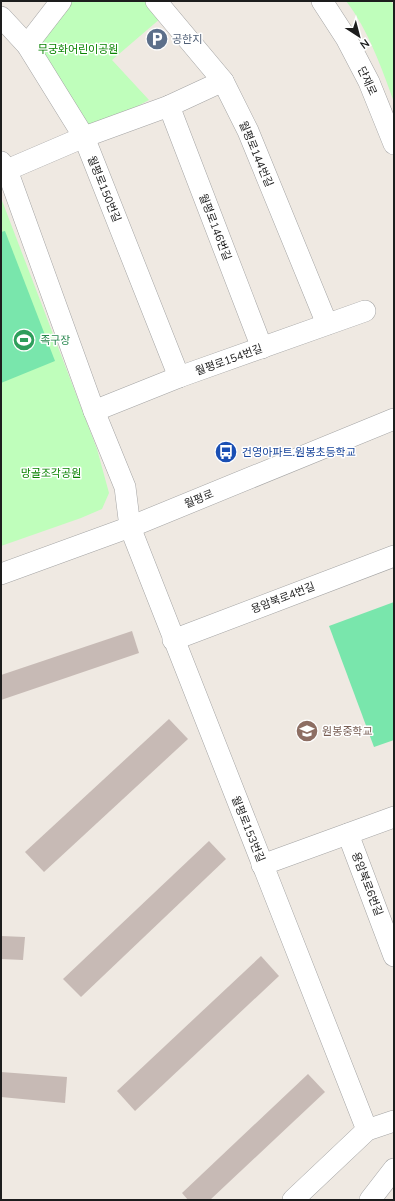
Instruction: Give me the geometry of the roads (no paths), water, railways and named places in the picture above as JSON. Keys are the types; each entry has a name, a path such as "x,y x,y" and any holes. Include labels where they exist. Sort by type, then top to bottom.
{"street":[{"path":"27,45 61,1"},
{"name":"월평로144번길","path":"156,1 223,81 248,131 327,324"},
{"name":"단재로","path":"322,1 346,38 369,82 394,144"},
{"name":"월평로150번길","path":"1,18 27,45 84,137 179,377"},
{"path":"4,166 169,106 223,81"},
{"name":"월평로146번길","path":"169,106 262,348"},
{"name":"월평로153번길","path":"4,166 94,411 125,487 130,527 173,640 367,1130"},
{"name":"월평로154번길","path":"94,411 179,377 365,311"},
{"name":"월평로","path":"1,574 130,527 394,419"},
{"name":"용암북로4번길","path":"173,640 394,556"},
{"path":"262,865 394,817"},
{"name":"용암북로6번길","path":"348,834 394,956"},
{"path":"293,1200 367,1130 394,1121"},
{"path":"370,1200 394,1169"}],"place":[{"name":"공한지","path":"157,39"},
{"name":"족구장","path":"24,340"},
{"name":"건영아파트.원봉초등학교","path":"226,452"},
{"name":"원봉중학교","path":"307,731"}],"park label":[{"name":"무궁화어린이공원","path":"78,49"},
{"name":"망골조각공원","path":"51,473"}]}
